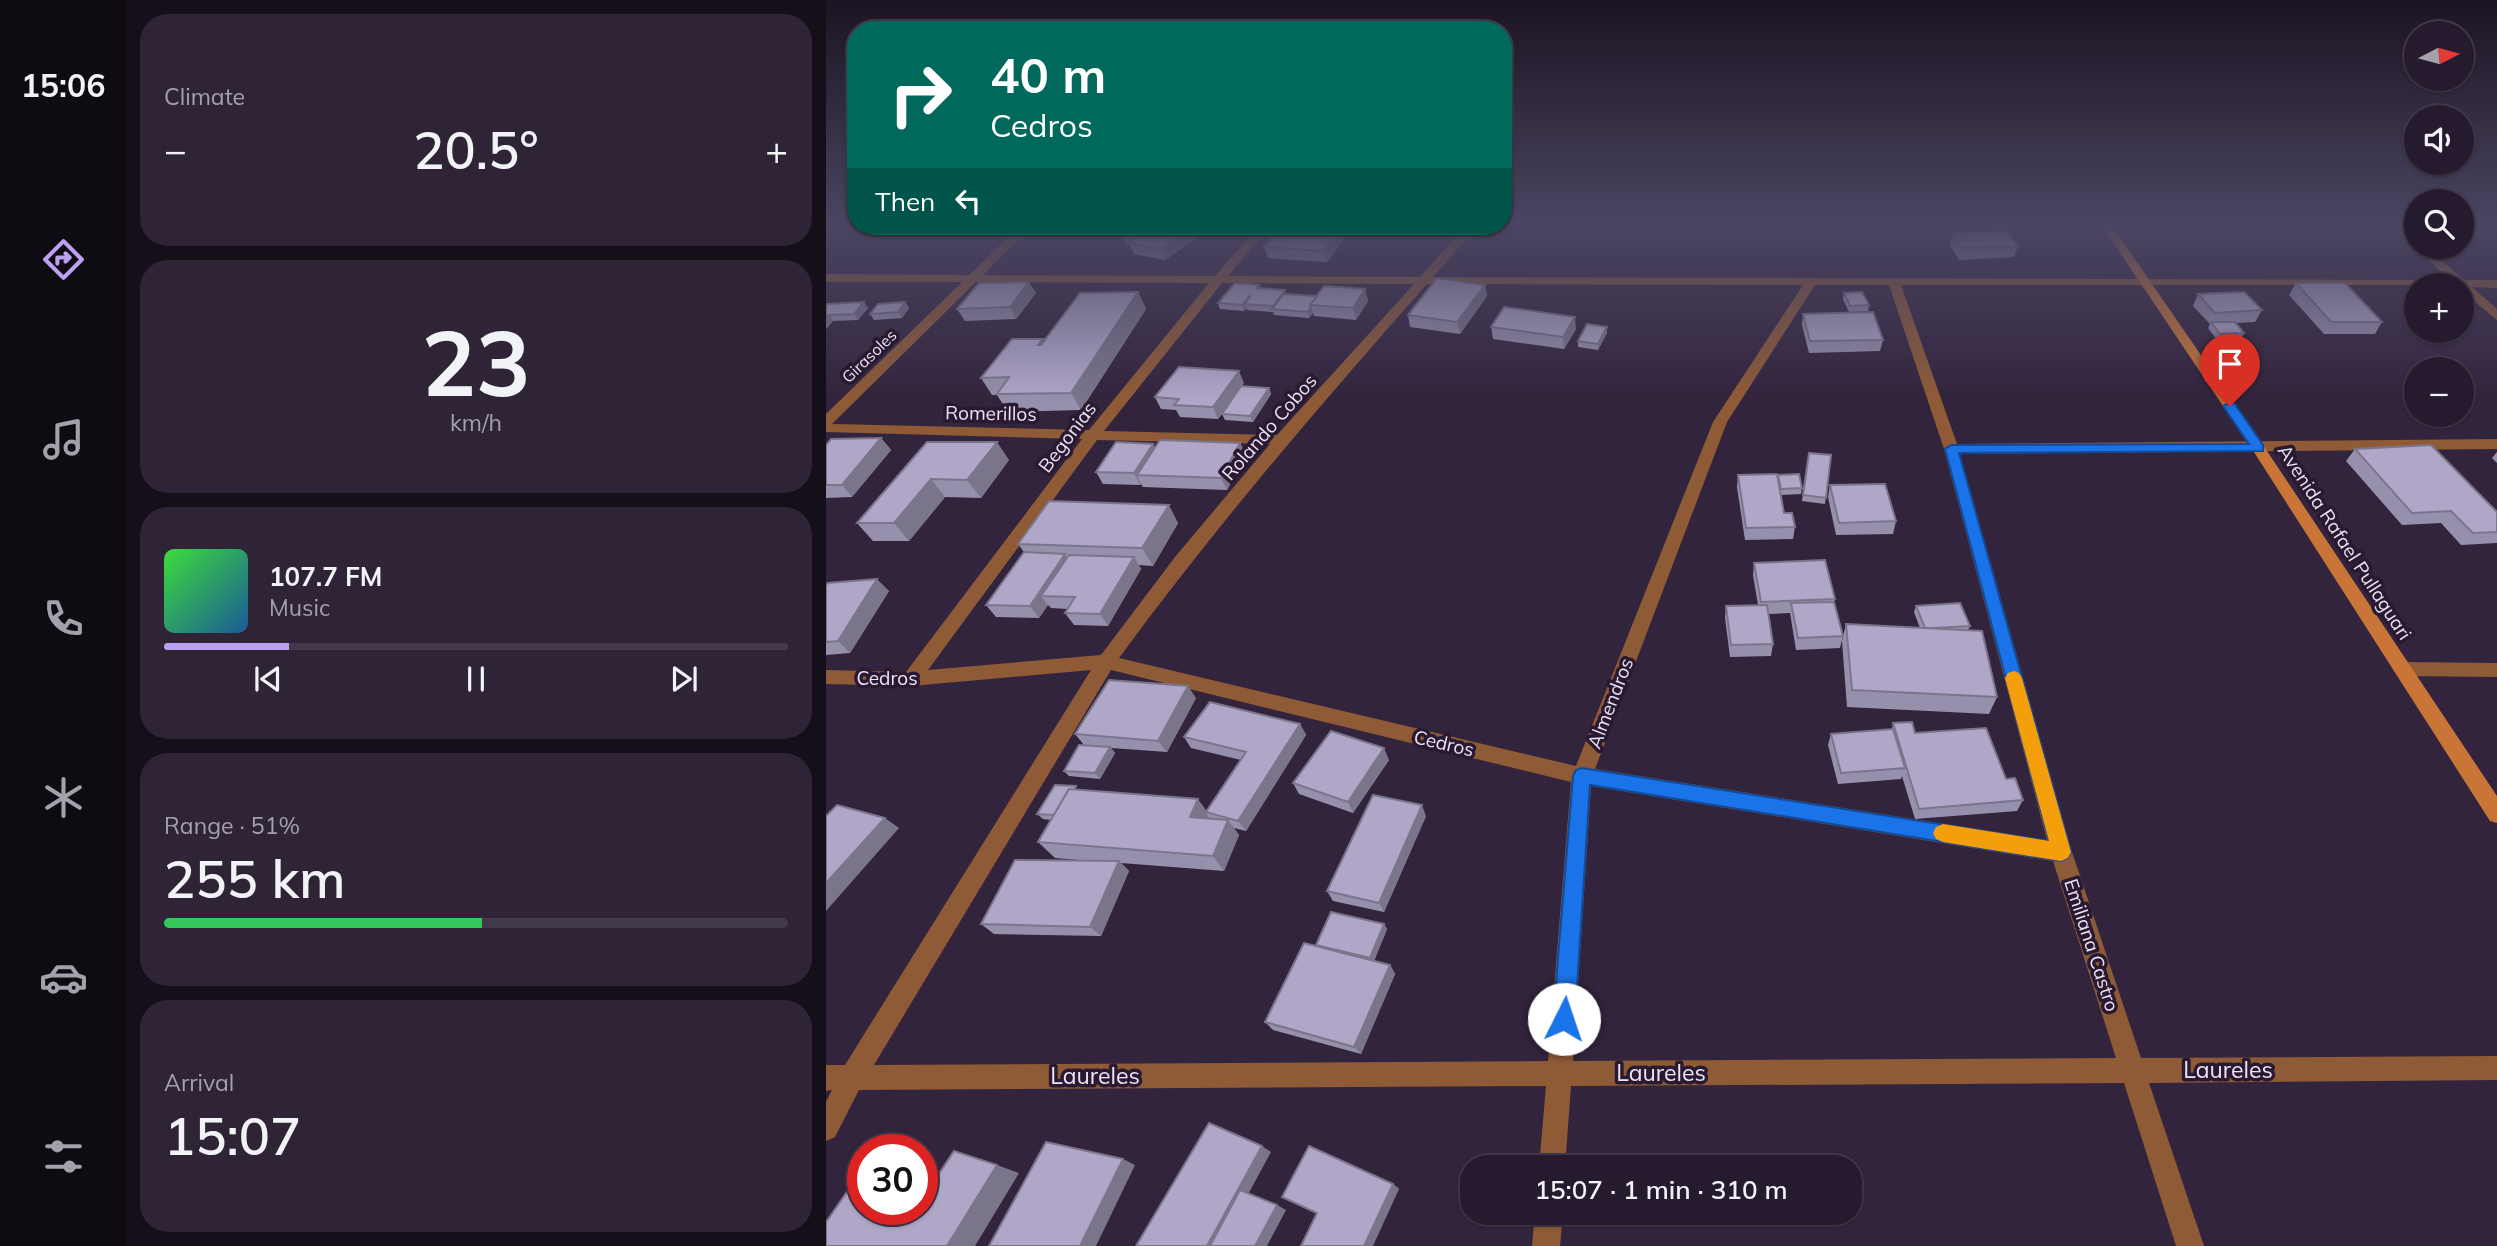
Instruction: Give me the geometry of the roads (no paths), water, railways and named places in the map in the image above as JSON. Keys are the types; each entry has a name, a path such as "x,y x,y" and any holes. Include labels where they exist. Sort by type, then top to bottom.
{"street":[{"name":"Girasoles","path":"826,422 968,284"},
{"name":"Begonias","path":"911,679 1092,435 1212,284"},
{"name":"Rolando Cobos","path":"826,1128 852,1078 1106,662 1181,561 1281,440 1422,284"},
{"name":"Almendros","path":"1553,1155 1582,776 1720,422 1809,284"},
{"name":"Emiliana Castro","path":"1894,284 1951,449 2061,852 2189,1246"},
{"name":"Avenida Rafael Pullaguari","path":"2146,284 2258,448 2497,814"},
{"path":"2474,296 2497,316"},
{"name":"Romerillos","path":"826,428 1281,440"},
{"path":"1951,449 2497,444"},
{"name":"Cedros","path":"826,677 911,679 1106,662 1582,776 2061,852"},
{"path":"2402,669 2497,670"},
{"name":"Laureles","path":"826,1078 2497,1069"},
{"path":"1546,1246 1548,1225"}]}
